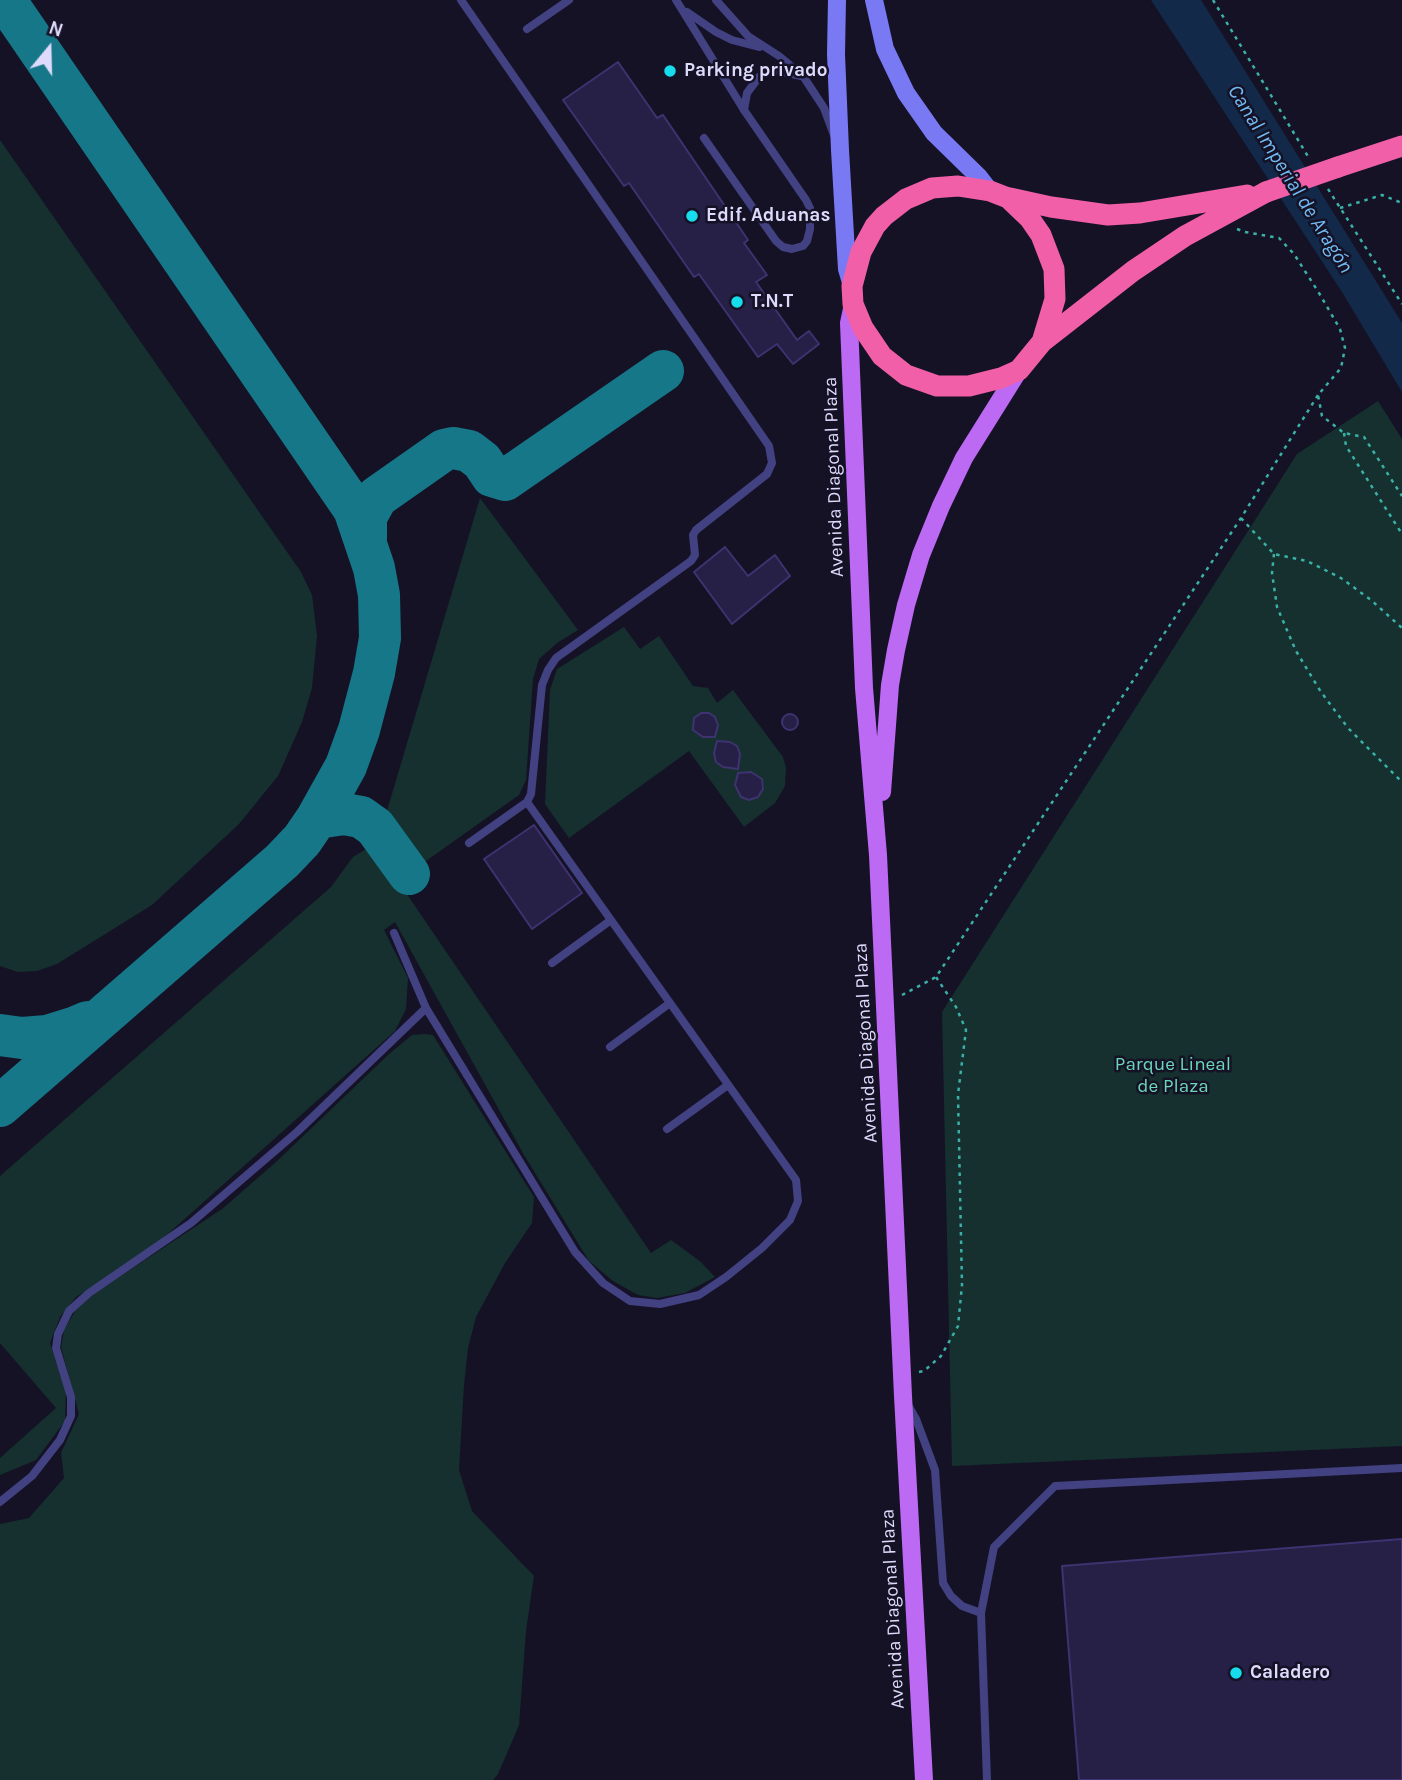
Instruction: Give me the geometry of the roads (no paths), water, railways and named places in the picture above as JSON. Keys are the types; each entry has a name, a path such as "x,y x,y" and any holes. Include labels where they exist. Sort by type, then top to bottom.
{"highway":[{"path":"1266,192 1175,208 1108,215 1051,207 999,194 945,186 920,192 884,216 867,239 852,295 863,328 882,356 900,371 921,381 945,387 970,386 1001,378 1019,370 1042,342 1133,271 1214,219 1266,192 1402,146"},
{"path":"999,194 1030,219 1041,235 1054,269 1055,299 1042,342"}],"main road":[{"name":"Avenida Diagonal Plaza","path":"852,295 849,323 863,688 878,855 924,1780"},
{"path":"878,855 890,685 906,605 920,555 964,458 1019,370"}],"street":[{"path":"837,0 840,150 847,269 852,295"},
{"path":"874,0 885,49 906,93 934,133 999,194"}],"lane":[{"path":"461,0 769,446 772,463 767,474 696,530 693,535 695,555 691,561 556,658 542,685 531,794 527,802 469,843"},
{"path":"527,29 569,0"},
{"path":"716,0 738,27 803,76 824,108 840,150"},
{"path":"679,3 701,23 716,32 732,40 769,49"},
{"path":"679,3 744,110 806,200 810,208 810,229 803,246 792,250 776,241 704,138"},
{"path":"744,110 747,93 767,72 789,72 803,76"},
{"path":"394,933 426,1008 575,1252 603,1283 630,1301 660,1304 699,1295 762,1248 790,1220 798,1201 796,1180 527,802"},
{"path":"552,963 611,920"},
{"path":"610,1047 670,1003"},
{"path":"0,1502 32,1476 60,1440 71,1416 71,1397 56,1348 58,1334 69,1311 89,1293 191,1223 296,1132 426,1008"},
{"path":"667,1129 728,1085"},
{"path":"903,1396 916,1419 935,1469 943,1583 962,1606 981,1613"},
{"path":"987,1780 981,1613 993,1548 1055,1486 1402,1468"}],"water":[{"name":"Canal Imperial de Aragón","path":"1151,0 1201,0 1402,323 1402,392 1342,292"}],"place":[{"name":"Parking privado","path":"670,71"},
{"name":"Edif. Aduanas","path":"692,216"},
{"name":"T.N.T","path":"737,302"},
{"name":"Caladero","path":"1236,1673"}],"park label":[{"name":"Parque Lineal de Plaza","path":"1173,1076"}]}
